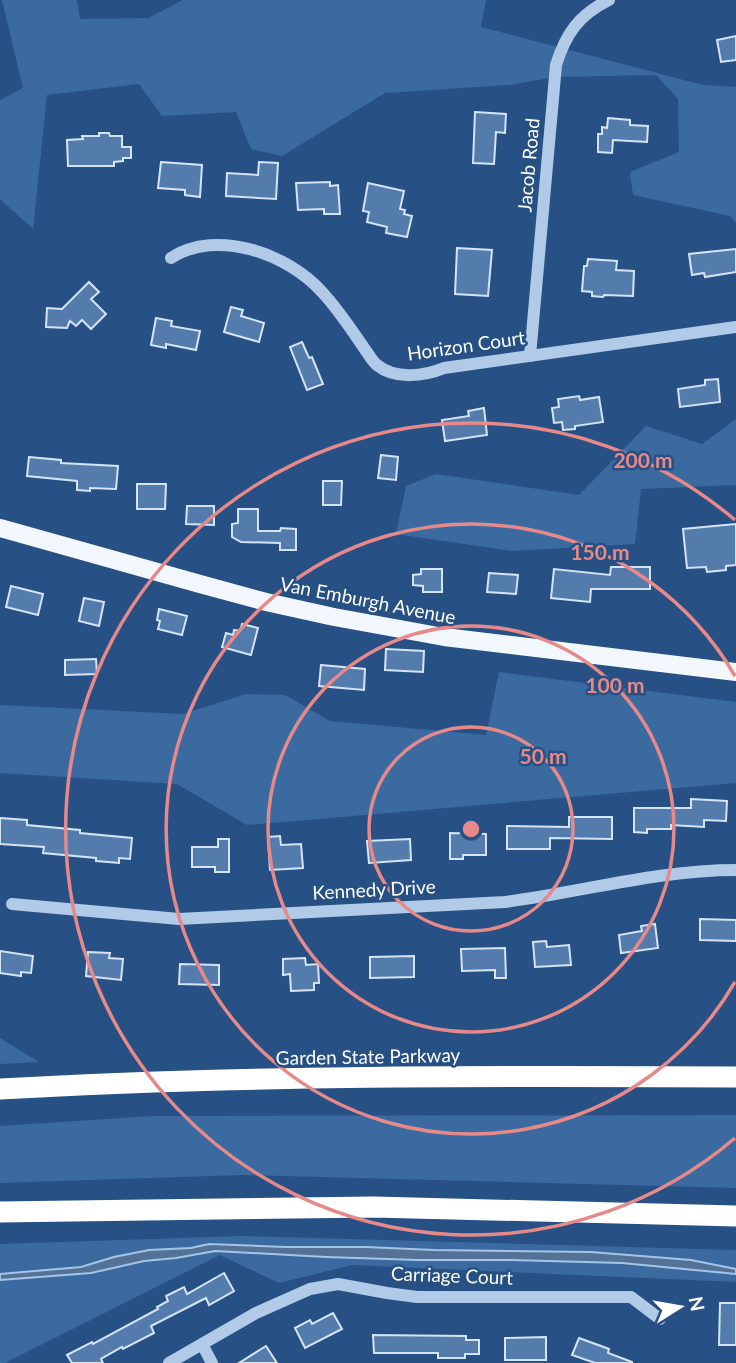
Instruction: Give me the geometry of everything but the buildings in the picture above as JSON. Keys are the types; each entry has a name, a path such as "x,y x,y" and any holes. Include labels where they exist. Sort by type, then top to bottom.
{"highway":[{"name":"Garden State Parkway","path":"0,1089 340,1078 736,1077"},
{"path":"0,1212 374,1207 736,1216"}],"main road":[{"name":"Van Emburgh Avenue","path":"0,528 213,588 334,617 444,637 736,673"}],"street":[{"name":"Jacob Road","path":"530,356 556,65 571,30 589,12 609,0"},
{"name":"Horizon Court","path":"171,258 183,250 208,245 241,247 282,261 322,291 377,365 406,375 736,327"},
{"name":"Kennedy Drive","path":"12,904 179,919 505,901 549,896 665,875 736,870"},
{"name":"Carriage Court","path":"169,1363 242,1321 310,1289 338,1284 417,1297 631,1297 660,1319"},
{"path":"202,1344 212,1363"}],"shaded area":[{"path":"2,0 77,0 80,19 148,18 183,0 486,0 481,27 703,85 736,87 736,223 730,216 633,195 630,172 679,152 678,99 656,75 556,77 509,85 385,93 282,156 251,149 236,112 162,116 139,84 47,95 33,229 0,199 0,100 23,88"},
{"path":"736,419 736,485 641,489 635,544 512,551 396,534 406,486 436,474 579,495 646,426 702,444"},
{"path":"499,672 736,702 736,783 247,825 177,784 0,773 0,705 183,714 246,694 285,695 330,721 486,735"},
{"path":"0,1038 39,1062 0,1064"},
{"path":"736,1115 736,1188 241,1175 0,1183 0,1126 152,1116"},
{"path":"241,1236 736,1250 736,1282 352,1265 279,1283 220,1255 5,1363 0,1363 0,1244"},
{"path":"209,1244 591,1252 691,1260 736,1269 736,1274 622,1263 418,1260 215,1251 144,1261 91,1273 0,1280 0,1274 81,1267 149,1250 191,1248"}]}
